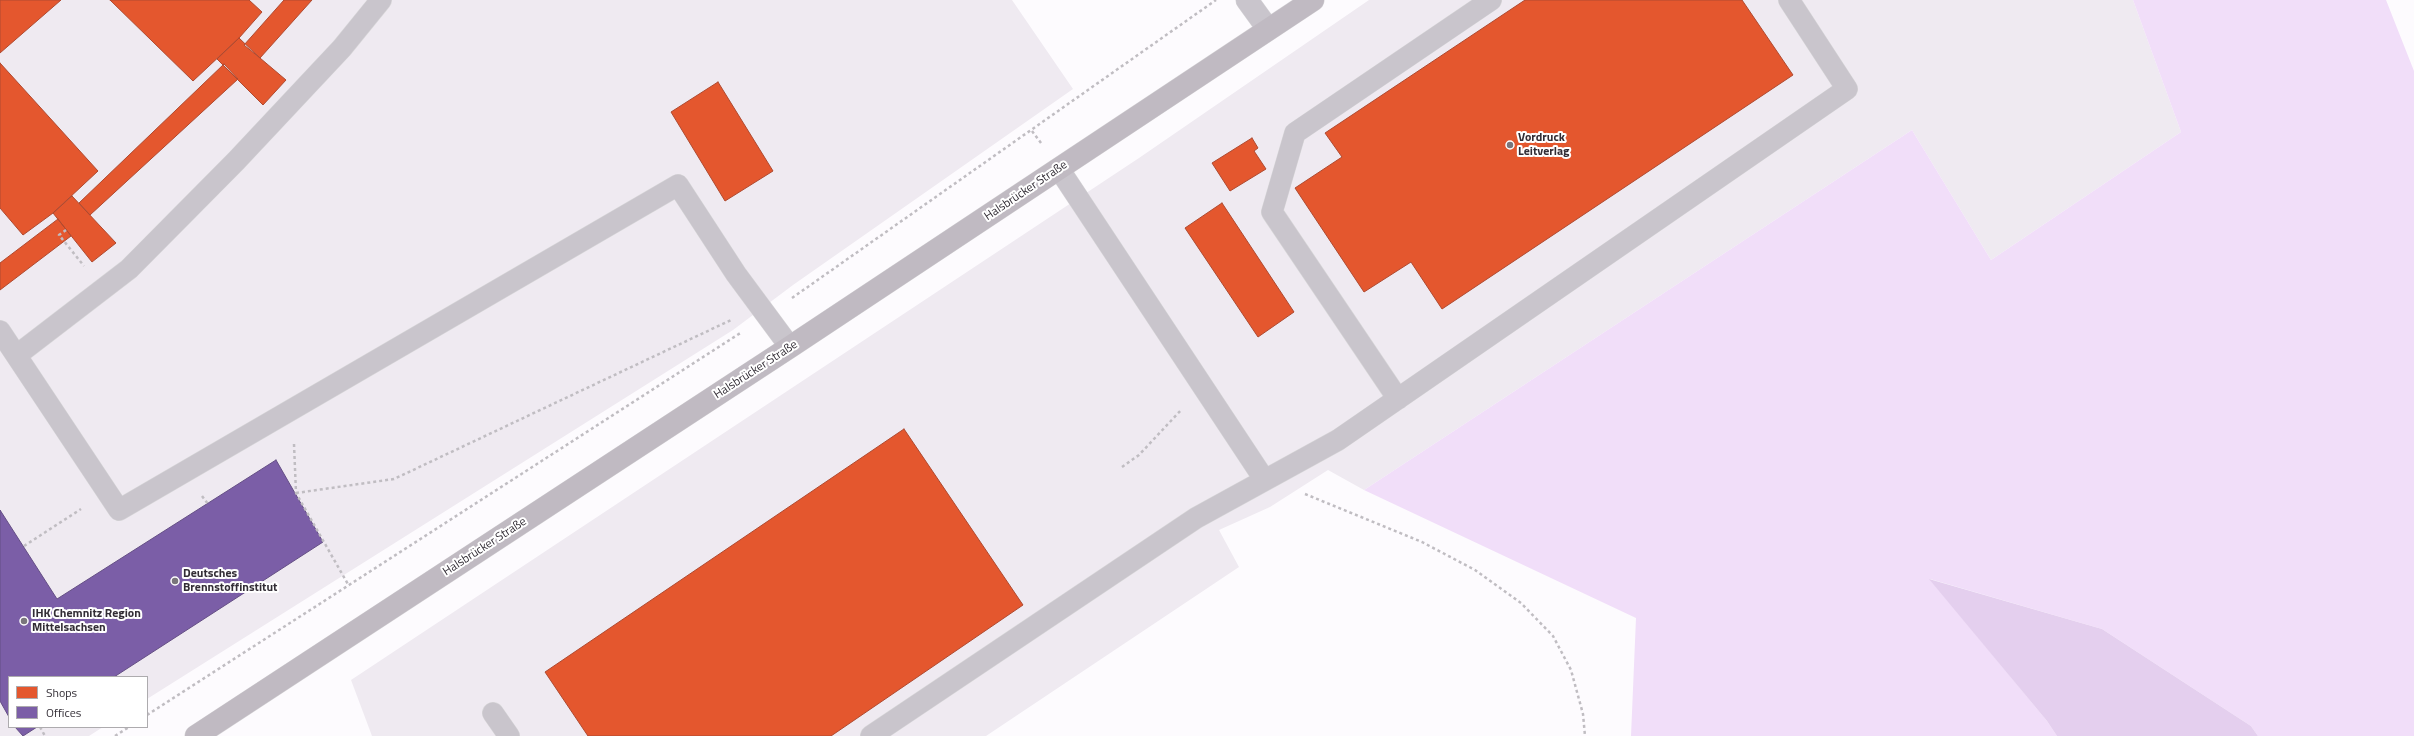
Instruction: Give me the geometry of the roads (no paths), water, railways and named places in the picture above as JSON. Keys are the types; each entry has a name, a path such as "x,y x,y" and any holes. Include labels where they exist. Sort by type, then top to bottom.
{"main road":[{"name":"Halsbrücker Straße","path":"196,736 1059,170 1313,0"}],"street":[{"path":"1246,0 1268,29"}],"lane":[{"path":"17,355 130,270 236,161 342,48 381,0"},
{"path":"1398,399 1272,212 1295,133 1491,0"},
{"path":"871,736 1196,518 1264,479 1338,440 1846,89 1789,0"},
{"path":"1059,170 1264,479"},
{"path":"0,331 119,510 678,185 736,274 768,315 790,347"},
{"path":"493,713 509,736"}],"place":[{"name":"Vordruck Leitverlag","path":"1510,145"},
{"name":"Deutsches Brennstoffinstitut","path":"175,581"},
{"name":"IHK Chemnitz Region Mittelsachsen","path":"24,621"}]}
